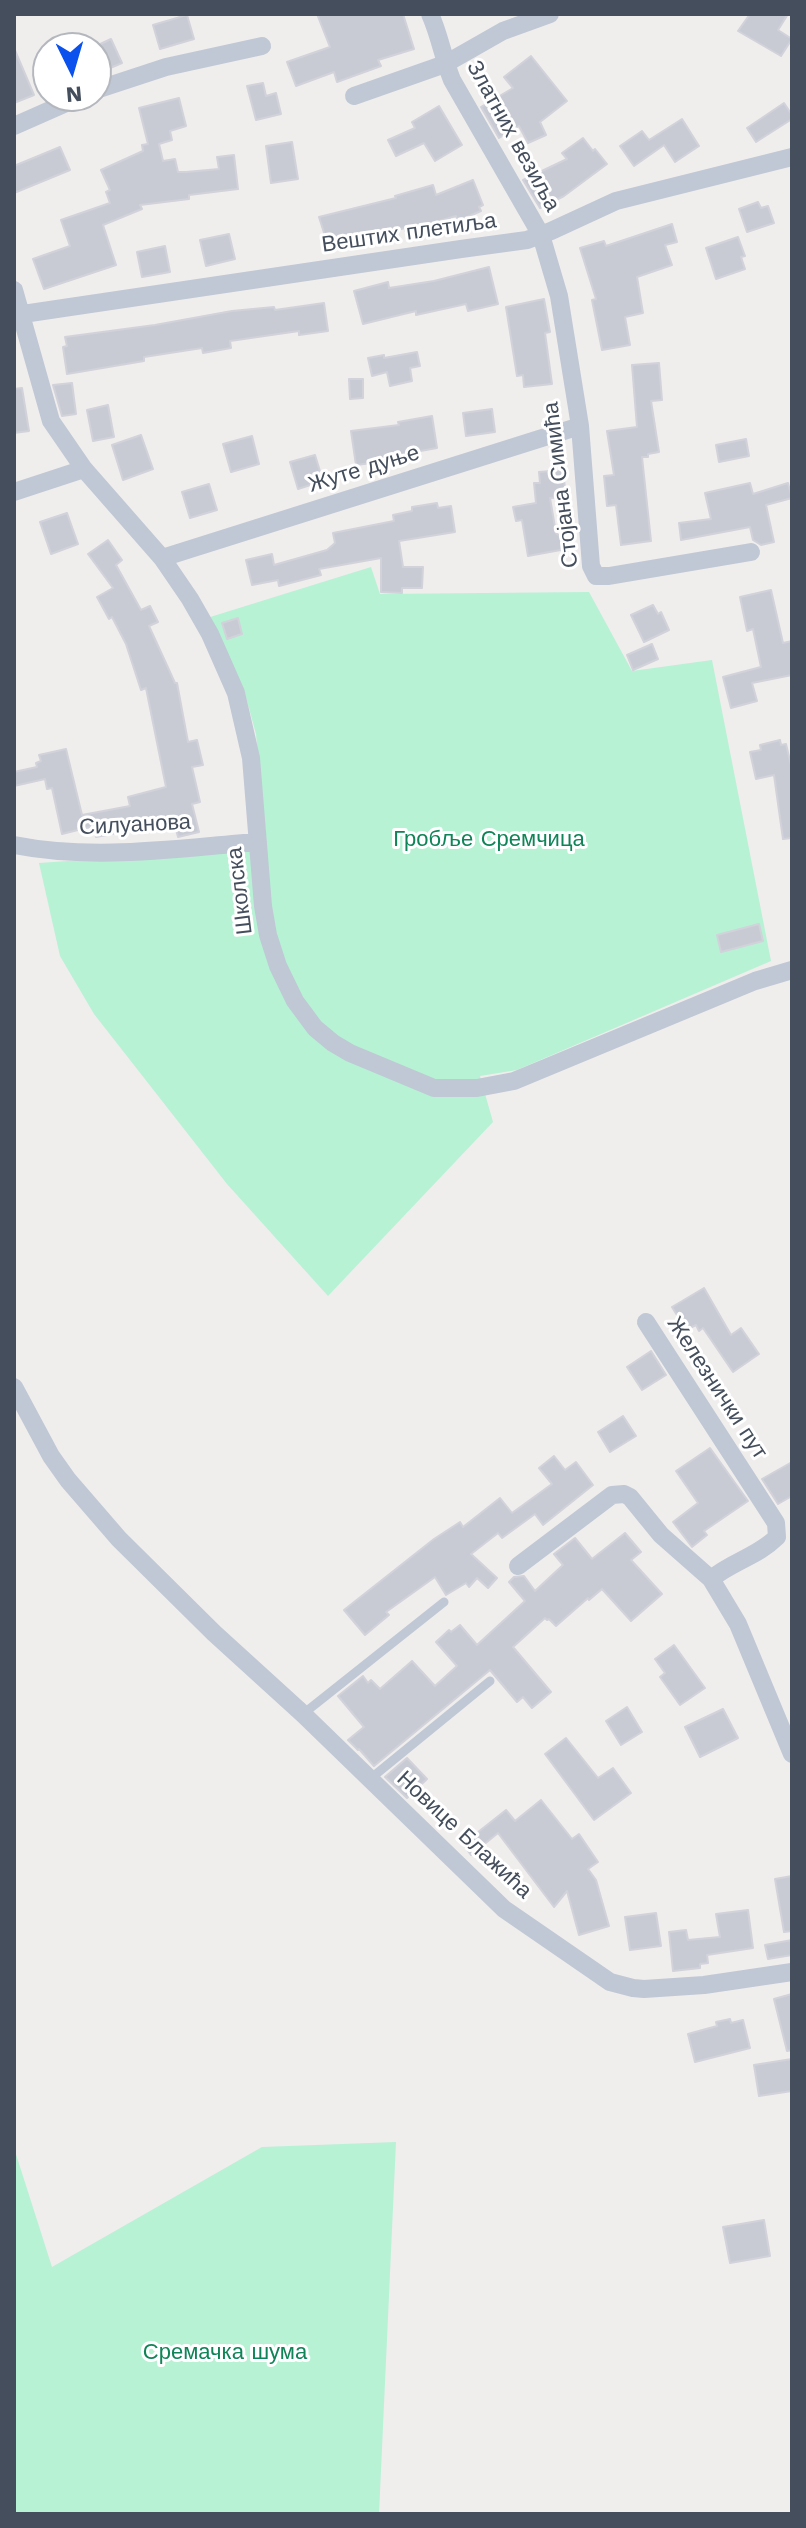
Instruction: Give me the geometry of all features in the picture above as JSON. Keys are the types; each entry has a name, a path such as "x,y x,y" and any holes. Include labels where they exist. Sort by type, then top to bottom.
{"street":[{"name":"Златних везиља","path":"430,14 441,36 445,64 452,80 541,235"},
{"path":"354,96 445,64 503,31 550,14"},
{"path":"112,85 166,67 262,46"},
{"path":"14,126 46,112"},
{"name":"Вештих плетиља","path":"23,314 516,243 616,201 792,157"},
{"name":"Стојана Симића","path":"541,235 559,296 580,426 591,566 596,576 751,552"},
{"name":"Школска","path":"14,290 51,421 84,469 162,558 201,617 236,693 251,758 268,935 278,966 295,1001 315,1028 350,1053 434,1088 477,1088 514,1081 755,981 792,970"},
{"name":"Жуте дуње","path":"162,558 580,426"},
{"path":"14,492 84,469"},
{"name":"Силуанова","path":"14,845 104,854 258,842"},
{"name":"Железнички пут","path":"646,1322 776,1523 777,1537 767,1546 724,1568 711,1579"},
{"name":"Новице Блажића","path":"14,1387 35,1429 68,1480 119,1539 504,1909 610,1982 660,1989 792,1972"},
{"path":"518,1566 612,1495 618,1493 630,1497 661,1535 711,1579 738,1624 792,1754"}],"lane":[{"path":"303,1714 444,1602"},
{"path":"370,1779 490,1681"}],"green space":[{"name":"Гробље Сремчица","path":"371,567 380,594 589,592 632,671 712,660 771,961 517,1070 480,1076 493,1122 328,1296 227,1184 94,1014 60,956 39,863 267,847 256,734 244,690 207,618"},
{"name":"Сремачка шума","path":"396,2142 379,2514 14,2514 14,2148 52,2267 262,2147"}],"building":[{"path":"317,14 403,14 414,49 378,60 381,66 337,82 334,72 296,86 287,62 330,47"},
{"path":"750,14 788,14 778,30 792,39 781,56 738,31"},
{"path":"187,15 194,39 160,49 153,25"},
{"path":"112,41 122,63 112,67"},
{"path":"14,48 32,96 14,103"},
{"path":"531,56 567,101 540,122 546,135 528,143 519,126 499,138 481,107 513,88 504,77"},
{"path":"263,83 266,96 276,93 281,114 256,120 247,86"},
{"path":"179,98 186,126 170,131 172,140 159,144 163,161 175,159 178,172 186,172 219,169 217,157 234,155 238,189 140,205 142,209 103,225 116,265 44,289 33,259 70,246 61,220 110,203 106,192 110,190 101,170 143,151 142,145 148,144 139,108"},
{"path":"784,103 792,119 756,142 747,128"},
{"path":"439,106 462,145 435,161 424,143 396,156 388,140 415,128 412,122"},
{"path":"682,119 699,146 675,162 664,145 634,166 620,146 642,131 649,140"},
{"path":"583,138 607,164 564,196 540,208 523,180 567,159 562,153"},
{"path":"292,142 298,179 271,183 266,146"},
{"path":"60,147 70,170 14,193 14,166"},
{"path":"473,180 483,205 479,207 481,211 458,221 456,216 405,231 405,228 377,235 376,231 330,244 319,217 396,198 433,185 436,195"},
{"path":"758,202 761,208 768,206 774,223 747,232 739,209"},
{"path":"672,224 677,242 665,245 672,265 637,277 643,313 625,317 630,345 602,350 592,300 596,299 580,248 604,241 606,246"},
{"path":"229,234 235,259 206,266 200,240"},
{"path":"738,237 745,256 741,257 745,269 716,279 706,248"},
{"path":"165,246 170,272 142,277 137,252"},
{"path":"489,267 498,304 468,311 466,304 416,315 416,311 363,324 354,291 388,282 389,288 434,281"},
{"path":"544,299 550,332 545,333 552,384 524,387 523,375 517,376 506,307"},
{"path":"324,303 328,331 299,335 299,331 230,341 231,348 203,353 202,348 144,357 144,361 67,374 63,347 67,346 65,337 232,311 274,307 275,310"},
{"path":"417,352 420,366 410,368 412,381 390,386 387,372 372,376 368,358"},
{"path":"659,363 662,400 651,401 659,452 642,457 651,541 621,545 616,505 607,506 604,476 614,475 607,431 637,427 632,365"},
{"path":"349,379 363,379 363,398 350,399"},
{"path":"72,383 76,414 62,416 53,385"},
{"path":"22,388 29,431 14,433 14,389"},
{"path":"108,405 114,437 93,441 87,410"},
{"path":"492,409 495,432 466,436 463,413"},
{"path":"432,416 437,448 387,457 387,461 356,465 351,431 399,425 398,422"},
{"path":"141,435 153,469 123,480 112,445"},
{"path":"252,436 259,464 231,472 223,444"},
{"path":"746,439 749,456 719,462 716,445"},
{"path":"315,455 323,481 298,489 290,462"},
{"path":"563,470 566,497 550,498 556,533 564,540 566,549 528,556 522,520 516,521 513,507 536,503 534,483 540,483 539,472"},
{"path":"750,483 753,494 788,483 792,498 766,505 774,542 761,545 753,540 750,527 681,540 679,523 711,519 705,493"},
{"path":"209,484 217,510 190,518 182,492"},
{"path":"437,503 438,508 451,506 455,532 399,541 403,567 423,567 422,588 402,588 402,593 381,592 381,558 319,569 321,575 279,586 278,580 252,585 246,560 272,554 274,565 327,550 335,543 333,533 394,521 393,515 412,511 412,507"},
{"path":"67,513 78,544 51,554 40,522"},
{"path":"108,540 122,560 116,565 141,610 150,606 158,622 149,626 177,683 188,742 197,740 203,765 192,767 200,802 192,804 199,832 178,837 173,818 96,837 94,826 62,834 52,788 47,789 45,779 14,786 14,772 37,767 36,763 41,761 39,755 66,749 82,815 130,806 128,797 166,787 146,688 141,690 126,644 97,597 113,588 88,554"},
{"path":"771,590 783,643 792,641 792,675 752,683 757,701 731,708 723,677 761,667 753,629 747,631 740,597"},
{"path":"653,605 658,614 661,612 669,630 644,642 631,615"},
{"path":"238,618 242,634 227,639 222,623"},
{"path":"652,644 658,659 633,670 627,655"},
{"path":"780,740 781,745 786,744 792,769 792,838 783,839 774,775 756,779 750,752 761,750 760,745"},
{"path":"759,924 763,941 721,952 717,935"},
{"path":"704,1288 731,1335 741,1328 759,1354 733,1372 703,1328 699,1331 696,1325 686,1330 672,1307"},
{"path":"651,1351 666,1375 642,1390 627,1367"},
{"path":"623,1416 636,1436 610,1452 598,1432"},
{"path":"710,1448 748,1501 704,1531 707,1535 692,1547 673,1522 698,1503 676,1471"},
{"path":"554,1456 565,1470 576,1462 593,1485 543,1525 535,1514 502,1538 498,1533 471,1554 497,1578 488,1588 477,1578 469,1587 466,1583 446,1595 435,1577 386,1612 389,1615 365,1635 344,1610 460,1522 463,1527 500,1498 512,1513 552,1484 539,1468"},
{"path":"792,1462 792,1496 778,1504 762,1479"},
{"path":"625,1533 641,1552 631,1560 662,1594 631,1621 602,1589 556,1626 545,1618 513,1647 551,1692 532,1708 523,1697 517,1702 490,1670 374,1766 348,1740 364,1727 338,1696 363,1676 368,1683 371,1680 380,1689 412,1661 435,1686 457,1666 436,1642 460,1625 477,1645 525,1601 509,1582 514,1577 524,1576 535,1591 563,1565 554,1554 575,1538 592,1559"},
{"path":"674,1645 705,1688 680,1705 660,1677 665,1673 655,1659"},
{"path":"627,1707 642,1732 621,1745 606,1721"},
{"path":"723,1709 738,1738 700,1757 685,1727"},
{"path":"566,1738 598,1778 613,1768 631,1793 594,1820 545,1754"},
{"path":"407,1758 427,1779 407,1798 385,1777"},
{"path":"541,1800 572,1839 579,1834 598,1862 588,1869 596,1880 609,1926 579,1935 567,1891 554,1907 498,1833 471,1855 463,1844 506,1810 515,1821"},
{"path":"792,1876 792,1931 784,1932 775,1879"},
{"path":"748,1910 753,1948 707,1955 708,1963 700,1964 700,1968 673,1971 669,1932 686,1930 688,1940 720,1937 716,1914"},
{"path":"656,1913 661,1946 630,1950 625,1917"},
{"path":"792,1940 792,1955 768,1959 765,1945"},
{"path":"792,1994 792,2050 787,2051 774,1999"},
{"path":"730,2019 731,2023 743,2020 750,2048 695,2062 688,2034"},
{"path":"792,2059 792,2091 759,2096 754,2065"},
{"path":"764,2220 770,2256 730,2263 723,2227"}]}
